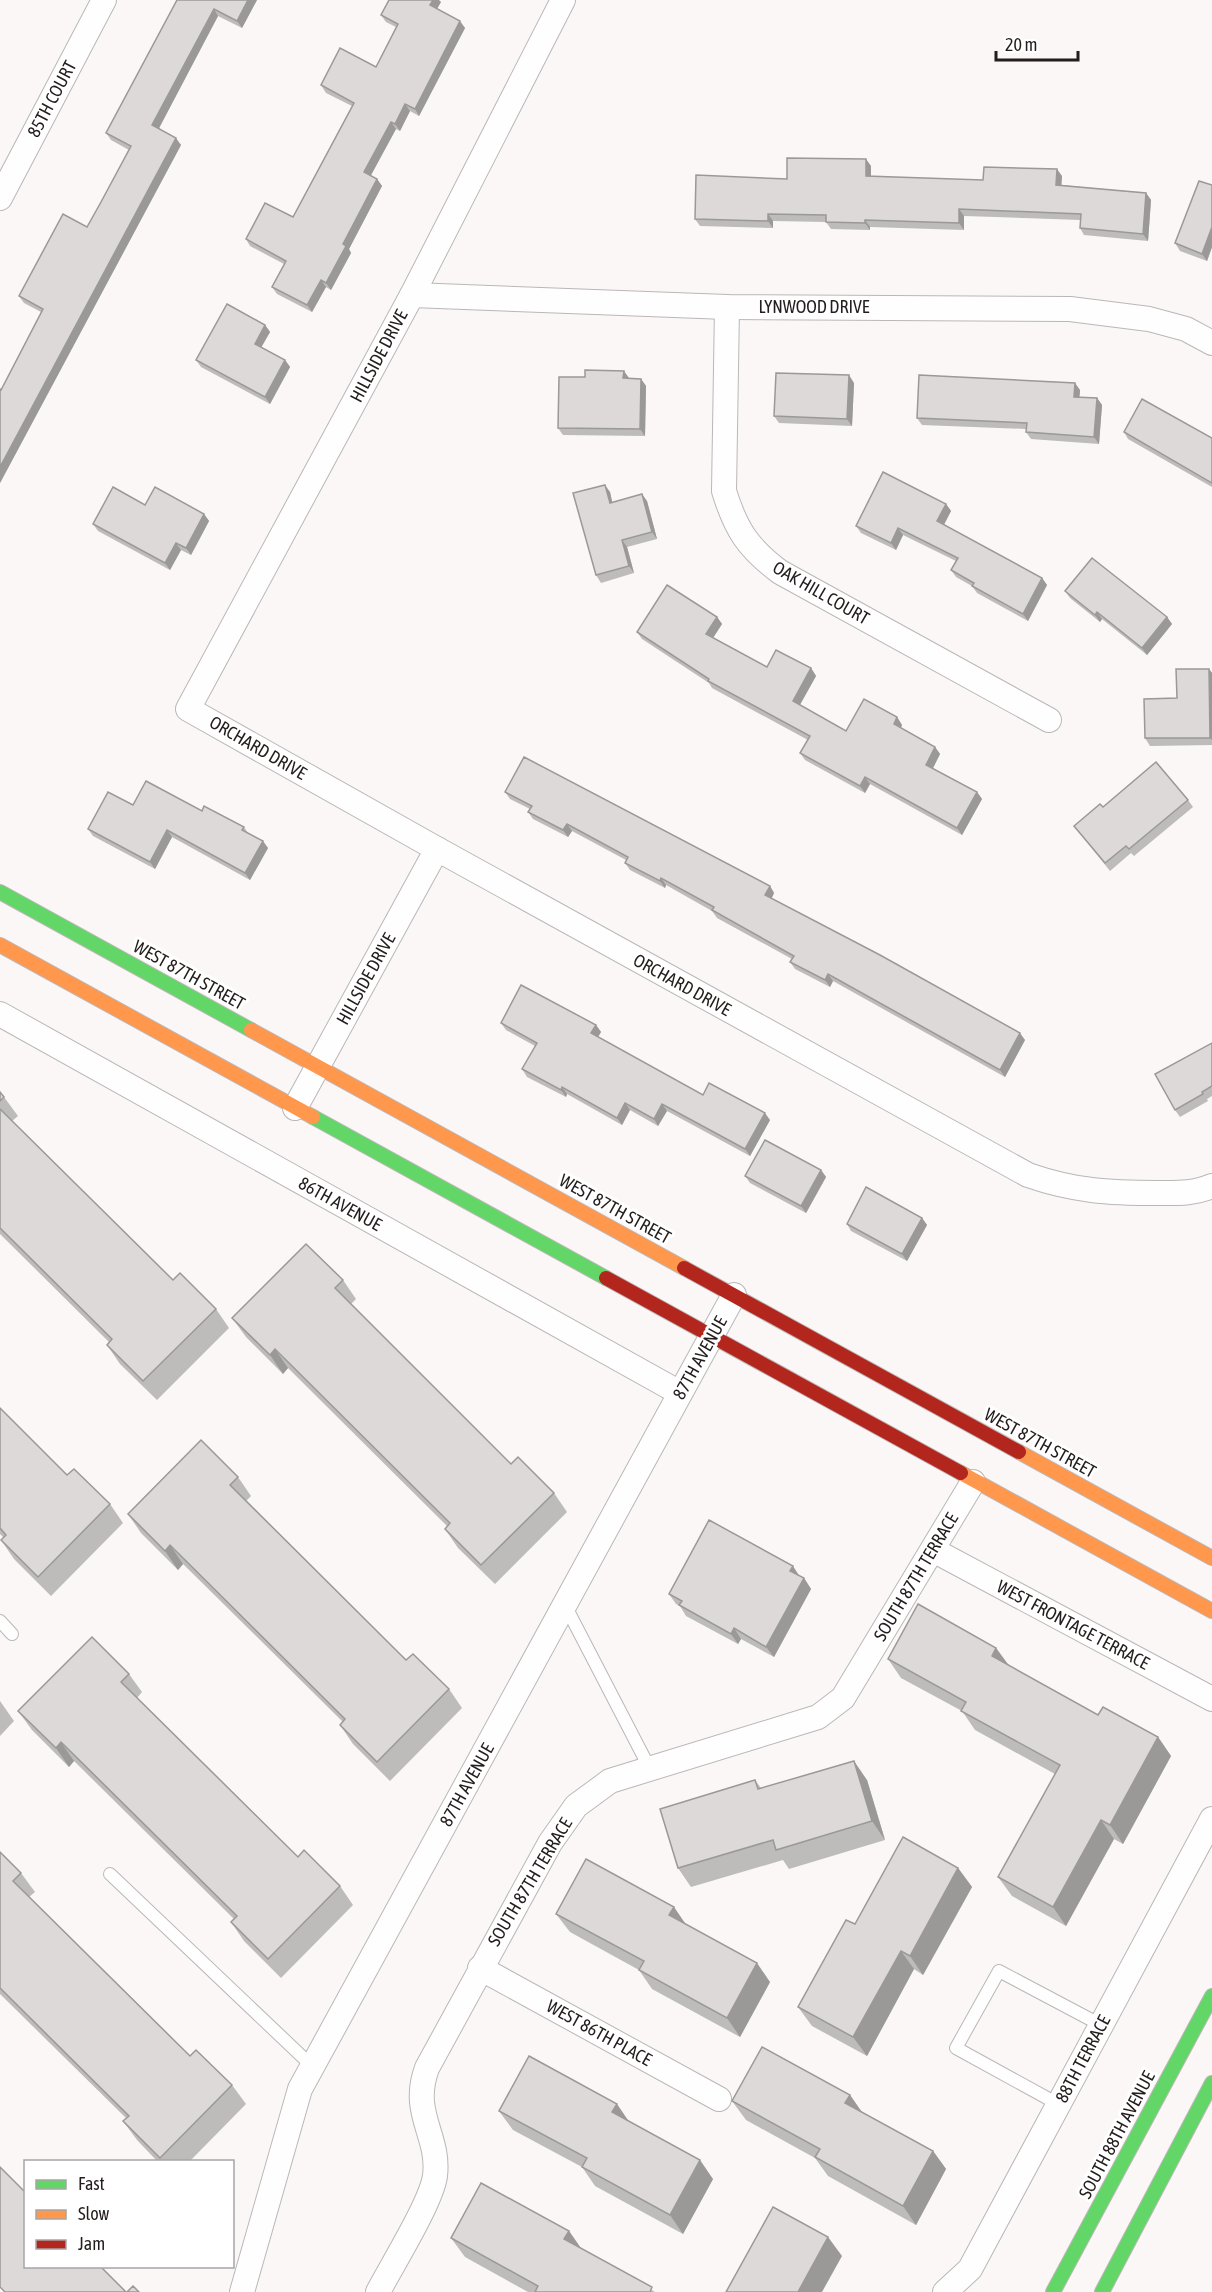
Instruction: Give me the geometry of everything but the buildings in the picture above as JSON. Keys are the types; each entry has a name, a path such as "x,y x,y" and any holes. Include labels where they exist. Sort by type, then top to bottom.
{"main road":[{"name":"WEST 87TH STREET","path":"0,892 1212,1558"},
{"path":"0,945 973,1482 1212,1611"},
{"name":"SOUTH 88TH AVENUE","path":"1053,2292 1212,1996"},
{"path":"1102,2292 1212,2083"}],"street":[{"name":"85TH COURT","path":"0,198 104,0"},
{"name":"HILLSIDE DRIVE","path":"188,709 412,295 563,0"},
{"name":"LYNWOOD DRIVE","path":"412,295 727,307 1070,309 1149,319 1186,329 1212,343"},
{"name":"OAK HILL COURT","path":"727,307 724,491 732,517 743,538 780,572 1049,720"},
{"name":"ORCHARD DRIVE","path":"188,709 436,849 1028,1175 1063,1187 1104,1193 1204,1189"},
{"name":"HILLSIDE DRIVE","path":"295,1108 436,849"},
{"name":"86TH AVENUE","path":"0,1014 680,1394"},
{"name":"87TH AVENUE","path":"243,2292 300,2090 734,1295"},
{"name":"SOUTH 87TH TERRACE","path":"378,2292 429,2194 435,2176 434,2154 419,2088 427,2068 550,1843 576,1806 610,1781 649,1767 818,1718 843,1698 973,1482"},
{"name":"WEST FRONTAGE TERRACE","path":"933,1550 1212,1699"},
{"name":"88TH TERRACE","path":"945,2292 970,2269 1212,1819"},
{"name":"WEST 86TH PLACE","path":"480,1968 719,2099"}],"lane":[{"path":"565,1605 649,1767"},
{"path":"0,1621 12,1634"},
{"path":"110,1874 313,2067"},
{"path":"1058,2104 956,2048 999,1971 1101,2025"}],"traffic: fast":[{"path":"0,892 251,1030"},
{"path":"313,1117 606,1278"},
{"path":"1053,2292 1212,1996"},
{"path":"1102,2292 1212,2083"}],"traffic: slow":[{"path":"0,945 313,1117"},
{"path":"251,1030 684,1268"},
{"path":"1019,1452 1212,1558"},
{"path":"961,1473 1212,1611"}],"traffic: jam":[{"path":"684,1268 1019,1452"},
{"path":"606,1278 961,1473"}]}
